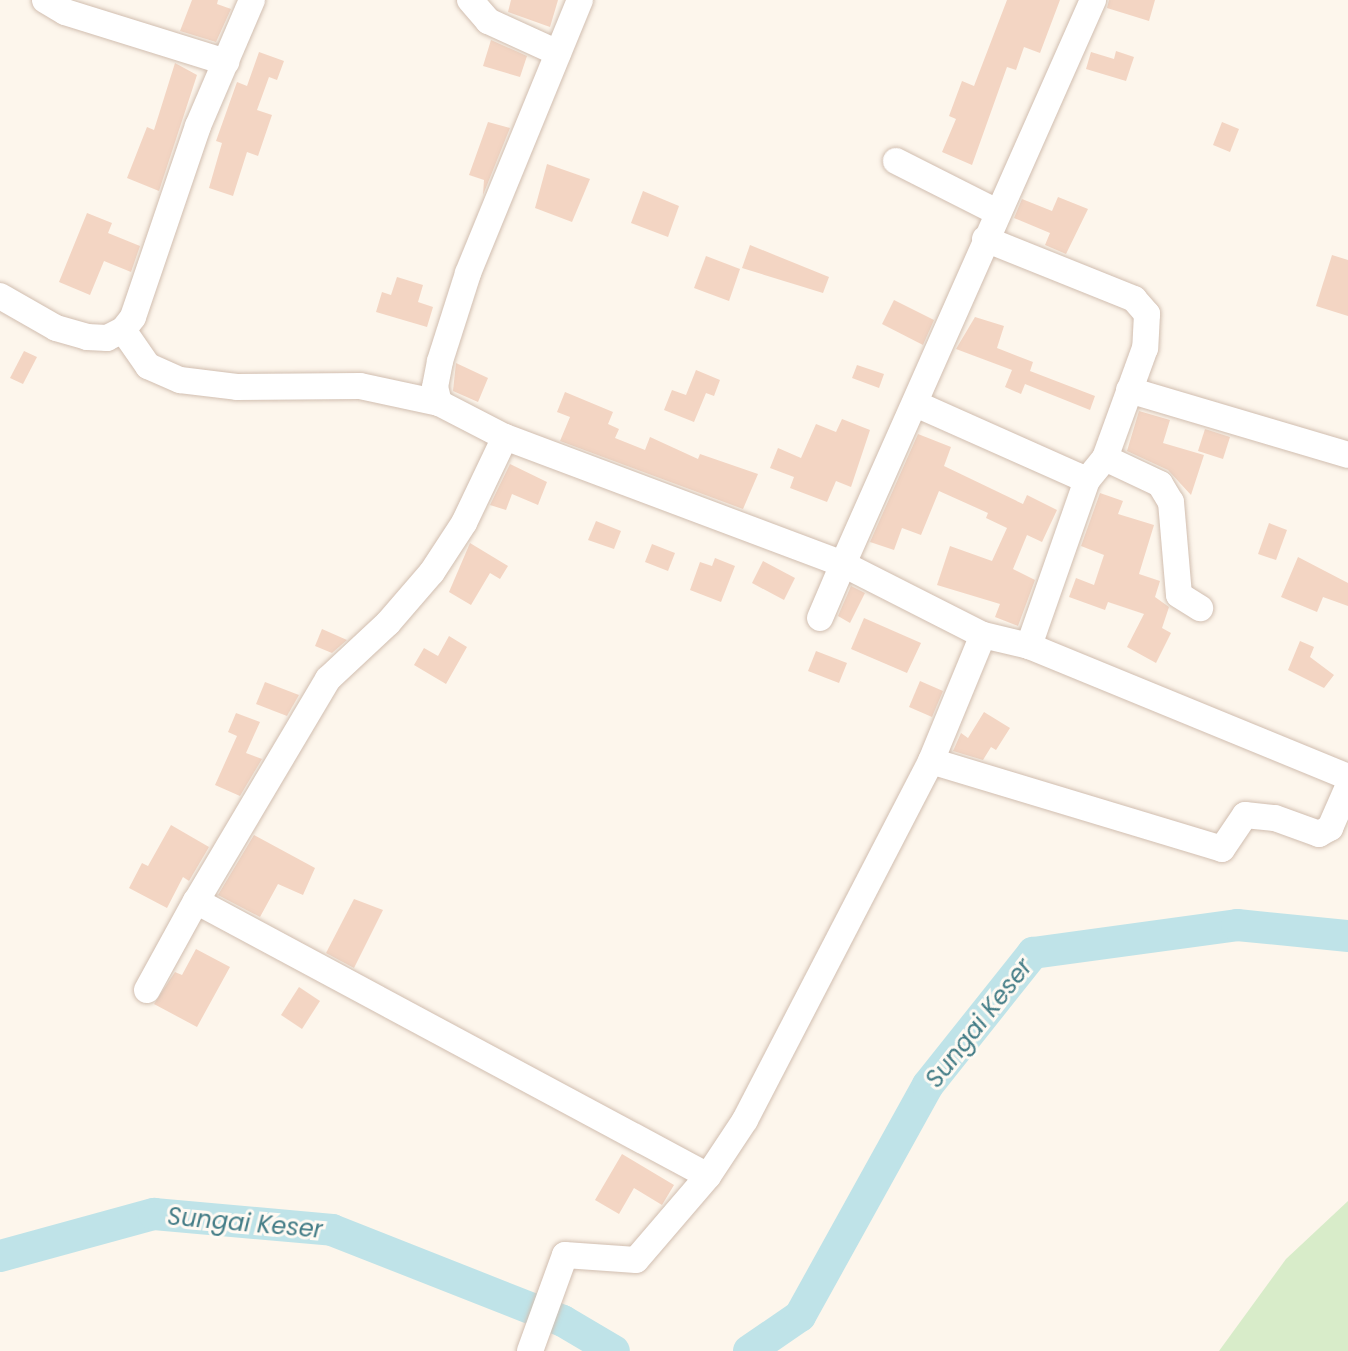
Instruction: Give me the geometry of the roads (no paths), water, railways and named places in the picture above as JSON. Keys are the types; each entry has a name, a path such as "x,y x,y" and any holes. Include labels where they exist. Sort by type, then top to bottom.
{"street":[{"path":"45,0 65,12 226,62"},
{"path":"0,296 56,328 87,337 107,338 123,330 133,317 226,62 252,0"},
{"path":"470,0 488,21 558,53"},
{"path":"439,403 435,387 440,361 468,273 580,0"},
{"path":"820,618 1093,0"},
{"path":"896,161 997,212"},
{"path":"985,239 1134,299 1147,314 1148,330 1105,458 1087,480 1029,646"},
{"path":"123,330 148,366 202,386 360,386 439,403 505,437 843,564 983,635 1029,646 1348,777"},
{"path":"1129,390 1348,455"},
{"path":"916,404 1087,480"},
{"path":"147,990 196,901 328,679 388,623 432,572 464,523 505,437"},
{"path":"1105,458 1160,484 1171,502 1179,595 1200,608"},
{"path":"530,1351 565,1255 636,1260 708,1176 814,993 931,761 983,635"},
{"path":"931,761 1222,849 1245,815 1275,818 1319,834 1330,828 1348,787"},
{"path":"196,901 708,1176"}],"waterway":[{"name":"Sungai Keser","path":"749,1351 800,1316 928,1085 1033,953 1237,925 1348,936"},
{"name":"Sungai Keser","path":"0,1256 154,1214 332,1230 563,1321 614,1351"}]}
